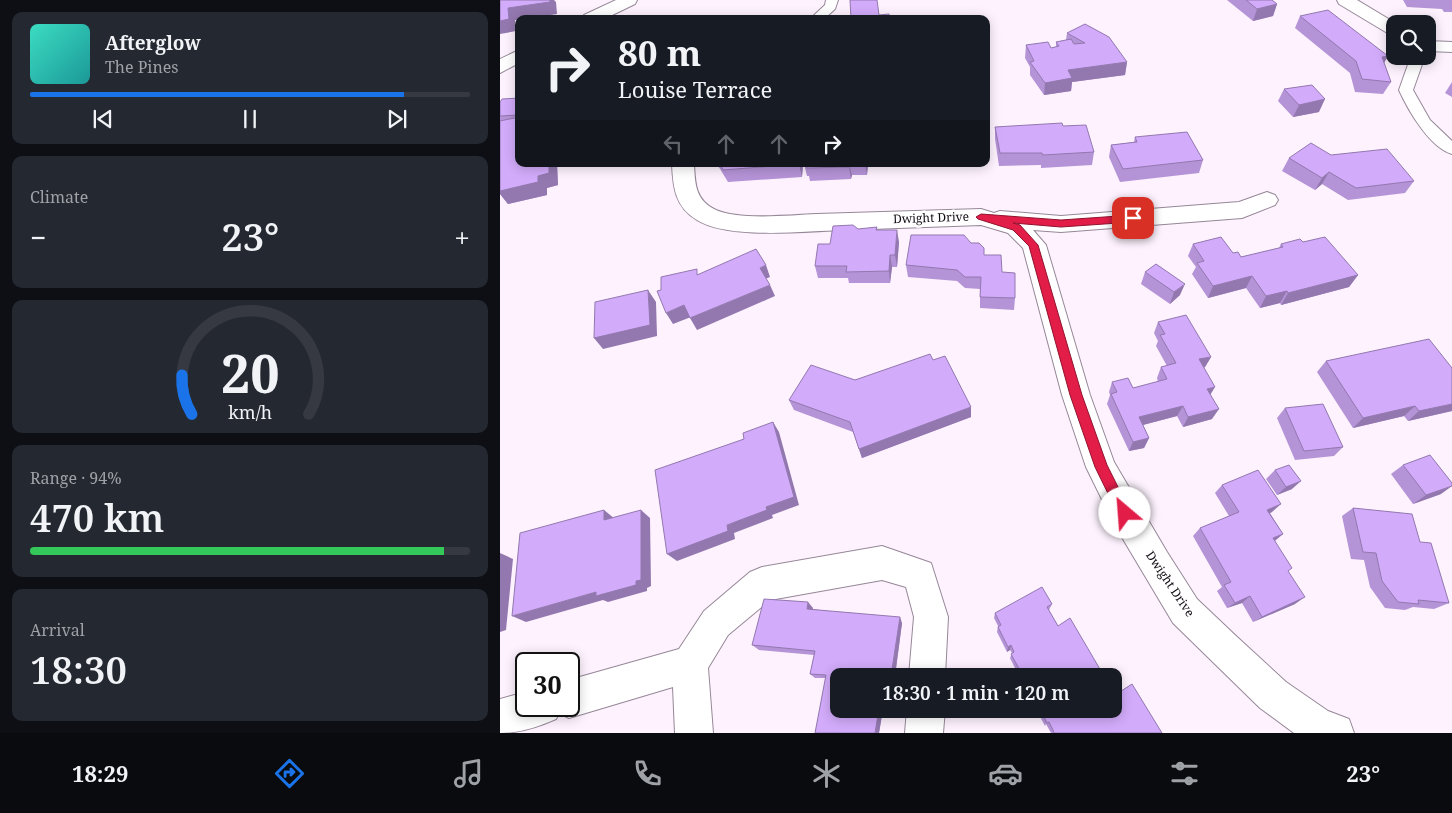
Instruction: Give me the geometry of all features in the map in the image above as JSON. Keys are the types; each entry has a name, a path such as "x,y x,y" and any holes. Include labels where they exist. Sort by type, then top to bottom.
{"street":[{"path":"598,15 629,0"},
{"path":"1345,0 1386,25"},
{"path":"1436,46 1452,47"},
{"path":"500,67 515,58"},
{"name":"Dwight Drive","path":"683,167 684,187 692,204 706,215 727,222 767,224 981,217 1016,228 1034,245 1076,395 1101,467 1125,513 1185,610 1222,649 1273,694 1315,725 1335,733"},
{"path":"981,217 1061,224 1242,210 1267,200"},
{"path":"694,733 690,664 716,623 762,584 882,563 919,574 931,617 928,668"},
{"path":"580,696 690,664"},
{"path":"500,718 515,714"},
{"path":"924,733 925,718"}],"lane":[{"path":"821,15 831,6 832,0"},
{"path":"1415,65 1406,90 1416,111 1431,132 1452,149"}],"building":[{"path":"500,0 550,0 550,2 508,8 509,19 500,21"},
{"path":"850,0 877,0 879,15 851,15"},
{"path":"1246,0 1272,0 1277,4 1257,9"},
{"path":"1328,10 1386,54 1386,56 1382,57 1391,82 1362,79 1356,61 1300,16"},
{"path":"1085,24 1109,37 1127,62 1068,70 1072,78 1045,83 1030,62 1034,61 1026,45 1048,42 1051,48 1059,46 1056,42 1071,39 1074,44 1085,43 1067,33"},
{"path":"1312,85 1325,99 1299,105 1284,89"},
{"path":"515,98 515,115 500,116 500,102 502,99"},
{"path":"515,118 515,167 549,167 549,173 538,176 538,182 500,191 500,121"},
{"path":"1062,123 1063,126 1086,125 1094,152 1043,155 1042,153 1000,153 995,127"},
{"path":"1187,132 1203,160 1123,169 1111,145 1137,142 1135,137"},
{"path":"1311,143 1331,155 1387,149 1414,181 1356,188 1329,172 1322,178 1289,158"},
{"path":"722,167 761,167 723,170"},
{"path":"807,167 849,167 807,168"},
{"path":"853,225 858,229 877,227 876,230 897,230 895,255 890,255 889,271 846,272 847,266 815,266 818,244 830,244 833,226"},
{"path":"911,235 964,235 971,243 979,243 984,248 984,255 1001,255 1002,272 1015,273 1015,298 980,297 981,277 965,277 957,270 906,265"},
{"path":"1221,237 1233,253 1238,252 1241,257 1283,247 1281,244 1300,239 1303,242 1325,237 1358,275 1288,293 1287,291 1266,296 1252,276 1213,286 1197,263 1204,261 1193,244"},
{"path":"756,249 766,265 760,268 770,285 690,318 684,305 666,313 657,291 661,290 661,277 697,269 697,275"},
{"path":"1156,264 1185,284 1174,292 1145,272"},
{"path":"648,290 650,325 594,338 595,302"},
{"path":"1186,315 1211,357 1199,359 1215,387 1207,389 1219,409 1188,417 1183,406 1139,417 1149,438 1133,442 1111,394 1117,392 1112,382 1128,378 1133,388 1167,379 1161,367 1176,363 1160,335 1165,334 1158,322"},
{"path":"1429,339 1452,368 1452,404 1419,411 1415,406 1363,418 1326,361"},
{"path":"930,354 933,360 945,356 971,407 859,449 850,422 789,400 811,365 855,380"},
{"path":"1323,404 1343,447 1304,451 1285,408"},
{"path":"773,422 794,497 766,507 767,510 727,525 728,531 667,554 655,470 744,439 743,433"},
{"path":"1430,455 1452,483 1452,486 1426,495 1403,465"},
{"path":"1289,465 1301,481 1286,487 1275,470"},
{"path":"1258,470 1281,504 1267,510 1283,534 1273,538 1292,568 1288,571 1305,597 1262,617 1250,596 1235,603 1224,585 1231,582 1200,528 1239,512 1222,485"},
{"path":"1353,508 1412,514 1420,542 1431,543 1449,603 1418,600 1419,604 1398,602 1382,581 1376,553 1363,552"},
{"path":"604,510 604,520 641,510 641,580 636,581 636,585 596,596 596,592 512,616 520,533"},
{"path":"1042,587 1052,604 1047,607 1058,626 1070,618 1099,668 1019,668 1011,654 1014,652 1011,645 1008,647 998,627 1001,625 995,613"},
{"path":"764,599 808,602 807,609 900,617 892,668 830,668 830,718 878,718 875,733 815,733 826,675 810,674 815,651 752,645"},
{"path":"1132,684 1162,733 1054,733 1049,722 1047,723 1044,718 1122,718 1122,690"}],"route":[{"path":"1125,513 1101,467 1076,395 1034,245 1016,228 981,217 1061,224 1133,218"}]}
